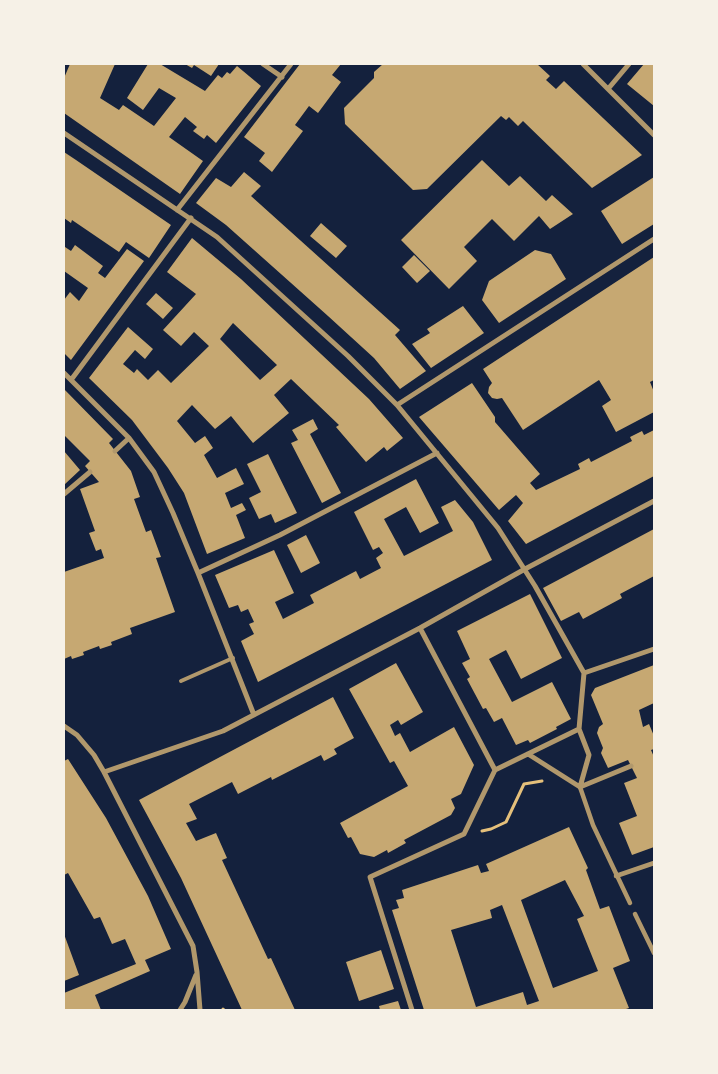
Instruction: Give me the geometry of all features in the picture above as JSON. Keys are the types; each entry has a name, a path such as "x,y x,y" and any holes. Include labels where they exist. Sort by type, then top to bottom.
{"street":[{"path":"263,64 282,77"},
{"path":"177,210 291,64"},
{"path":"583,64 654,135"},
{"path":"608,89 629,64"},
{"path":"64,133 218,237 348,356 397,405 498,528 525,569 584,673 579,730 589,755 580,787 593,825 630,904"},
{"path":"71,380 191,218"},
{"path":"397,405 654,239"},
{"path":"64,372 129,438 154,472 173,512 254,714"},
{"path":"115,451 129,438"},
{"path":"198,573 280,535 437,453"},
{"path":"64,494 90,472"},
{"path":"104,772 223,731 420,628 525,569 654,501"},
{"path":"420,628 495,770"},
{"path":"584,673 654,649"},
{"path":"64,726 76,735 94,755 104,772 193,946 200,1010"},
{"path":"412,1010 370,877 464,834 495,770 579,730"},
{"path":"528,754 580,787"},
{"path":"580,787 632,766"},
{"path":"616,876 654,863"},
{"path":"635,914 654,953"},
{"path":"180,1010 197,972"}],"lane":[{"path":"180,681 232,658"}],"path":[{"path":"464,834 491,829 506,822 524,784 542,781"}],"building":[{"path":"70,64 115,64 100,98 119,110 123,105 154,126 176,98 159,88 143,110 127,98 148,64 160,64 205,91 218,75 222,78 227,72 230,74 237,66 261,86 216,143 207,135 204,139 193,131 197,127 185,117 169,137 203,161 180,194 64,113 64,78"},
{"path":"185,64 219,64 211,76 194,65 192,68"},
{"path":"300,64 341,64 332,75 341,82 318,113 309,106 295,125 303,131 272,172 259,161 265,153 244,137"},
{"path":"383,64 537,64 550,76 546,80 556,89 564,81 642,155 592,188 523,121 518,126 509,117 506,120 501,116 427,189 413,190 345,124 344,108 374,78 374,72"},
{"path":"644,64 654,64 654,106 627,84"},
{"path":"64,152 171,225 149,258 126,242 119,252 72,220 71,223 64,218"},
{"path":"482,160 509,186 520,176 546,201 552,195 573,214 550,229 539,216 514,241 492,219 464,247 477,261 449,289 401,240"},
{"path":"244,172 261,186 251,196 400,330 395,335 426,371 400,389 374,358 328,316 226,225 196,203 216,178 231,187"},
{"path":"654,177 654,224 622,244 601,211"},
{"path":"321,223 347,246 336,258 310,236"},
{"path":"192,238 241,279 369,399 403,438 387,451 384,447 366,462 336,427 339,425 291,379 274,395 289,413 253,443 231,416 215,429 192,405 177,421 195,443 205,436 213,448 204,455 217,478 236,468 244,484 225,493 231,508 242,503 246,510 236,515 245,538 207,554 184,493 168,468 132,420 89,378 128,327 153,349 145,359 135,350 123,364 134,373 137,369 148,380 158,370 171,383 209,346 194,332 181,346 163,330 196,294 167,272","holes":["233,323 277,365 260,380 220,339"]},
{"path":"75,245 103,266 98,273 105,278 127,249 144,261 71,360 64,353 64,300 70,292 79,301 88,288 64,271 64,248 71,251"},
{"path":"535,250 551,254 566,279 499,323 482,300 489,281"},
{"path":"414,255 430,271 417,283 402,267"},
{"path":"654,257 654,380 650,382 654,392 654,412 616,432 602,406 611,400 599,380 523,430 502,398 492,398 488,393 492,383 483,369"},
{"path":"156,293 173,308 163,319 146,304"},
{"path":"463,306 484,333 431,368 412,344 430,333 427,329"},
{"path":"472,383 495,417 495,422 540,474 530,483 536,490 580,469 578,464 589,458 591,462 632,441 630,437 642,431 644,435 654,430 654,476 526,544 508,521 523,503 516,495 499,510 419,417"},
{"path":"64,389 113,439 109,443 131,471 140,497 134,499 146,532 151,530 161,557 156,558 175,612 130,628 132,634 111,642 112,645 100,649 99,646 83,652 84,655 72,659 71,656 64,659 64,572 104,558 101,549 96,551 89,533 95,531 80,489 99,482 85,466 90,461 64,437"},
{"path":"313,419 318,429 310,434 341,493 322,503 291,443 298,440 292,430"},
{"path":"64,451 80,470 64,485"},
{"path":"268,454 297,513 275,523 271,514 259,519 249,498 261,492 247,464"},
{"path":"416,479 439,523 420,533 406,507 384,519 404,556 453,531 441,507 455,500 473,522 492,560 258,682 241,641 254,634 249,624 254,622 248,609 241,612 238,605 229,608 215,575 274,550 294,593 275,602 283,619 314,603 310,595 356,571 360,579 381,568 376,558 383,553 379,547 373,550 354,512"},
{"path":"654,529 654,576 620,594 622,598 583,619 579,612 561,621 543,588"},
{"path":"306,535 320,563 301,573 287,545"},
{"path":"530,594 562,658 521,679 506,650 489,659 512,702 552,682 571,719 556,727 557,729 530,743 528,740 516,745 502,718 494,722 486,708 483,709 467,679 470,677 462,663 470,659 457,631"},
{"path":"396,663 423,712 401,725 398,720 390,725 395,736 400,733 410,752 454,727 474,765 461,794 451,799 455,808 451,815 404,840 406,843 388,853 387,850 374,857 360,854 351,837 348,838 340,823 408,786 394,761 390,763 349,689"},
{"path":"654,665 654,703 639,710 643,727 649,724 654,736 654,749 651,750 654,757 654,847 632,855 619,823 637,816 624,783 637,778 628,760 608,768 601,753 603,748 597,733 599,727 603,724 591,695 595,688"},
{"path":"333,697 354,738 334,749 337,754 324,761 321,755 272,780 271,777 238,794 232,782 189,804 197,819 186,823 196,841 216,833 227,858 222,860 268,959 271,958 295,1010 242,1010 181,878 139,800"},
{"path":"68,759 106,818 148,896 171,949 145,960 150,971 95,995 101,1010 64,1010 64,993 136,964 125,939 112,944 100,917 94,919 68,873 64,875 64,761"},
{"path":"569,827 588,868 586,870 600,909 609,906 630,961 613,968 629,1008 623,1010 424,1010 392,910 399,908 396,900 404,898 402,890 478,865 481,873 489,871 486,864","holes":["565,880 584,916 577,919 598,971 553,988 521,900","502,905 539,1001 527,1005 523,992 476,1007 451,930 492,918 490,910"]},
{"path":"64,934 79,975 64,981"},
{"path":"381,950 394,989 359,1001 346,962"},
{"path":"398,1001 401,1010 380,1010 379,1006"}]}
